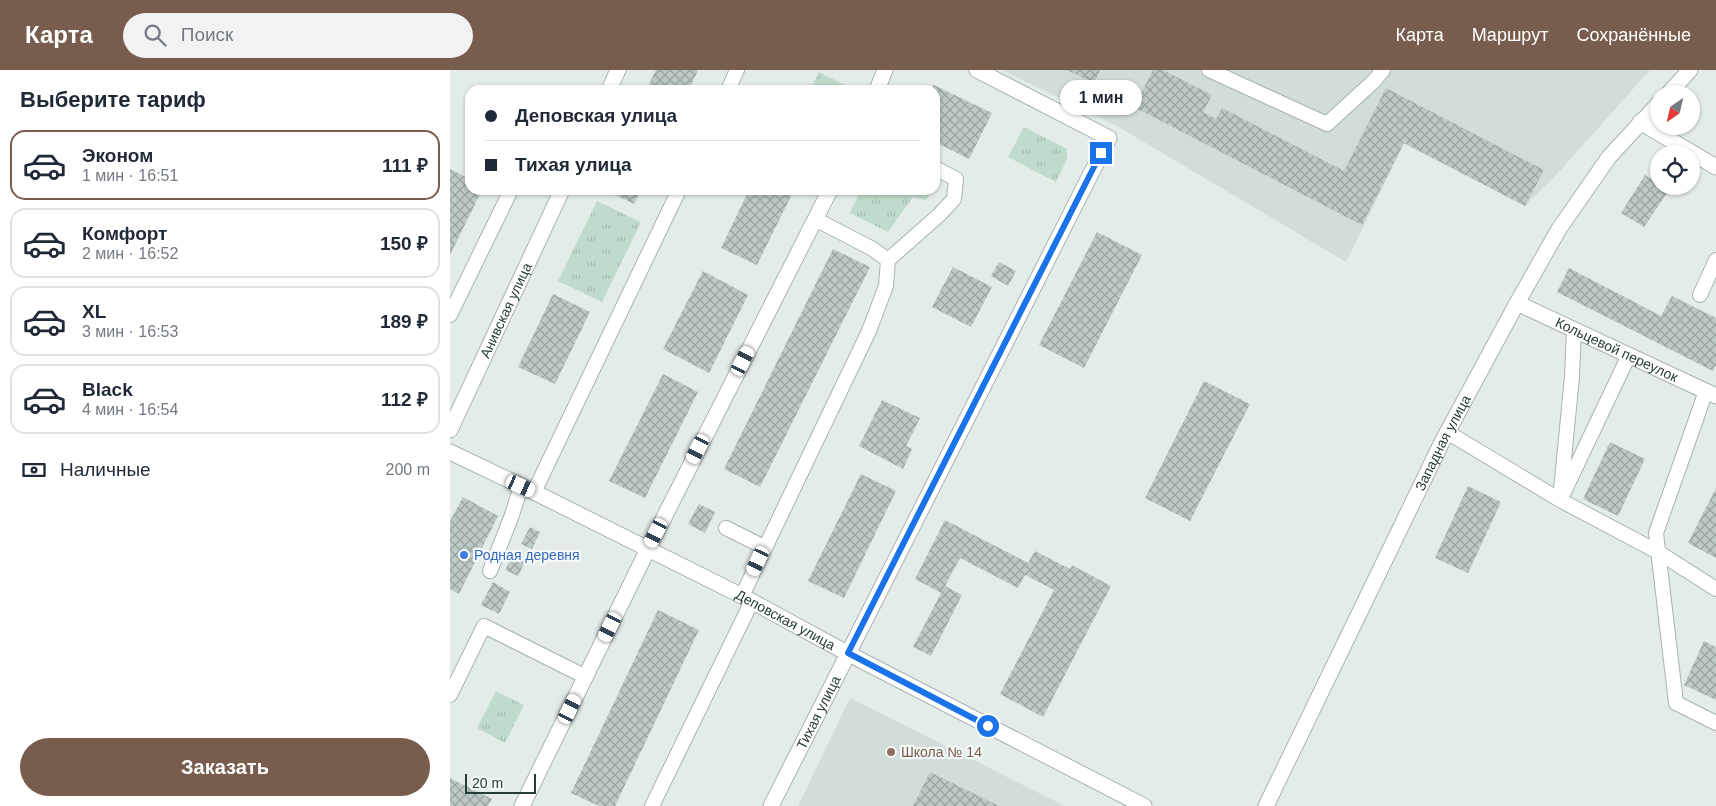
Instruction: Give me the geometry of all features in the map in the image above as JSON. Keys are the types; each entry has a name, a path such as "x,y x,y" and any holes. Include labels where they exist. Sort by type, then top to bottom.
{"street":[{"path":"611,85 618,70"},
{"path":"879,85 885,70"},
{"name":"Тихая улица","path":"771,806 1109,138 978,70"},
{"path":"1676,85 1690,70"},
{"name":"Западная улица","path":"1266,806 1447,432 1517,303 1559,229 1609,157 1650,112"},
{"path":"1640,122 1716,167"},
{"name":"Анивская улица","path":"450,430 560,195"},
{"path":"522,806 648,548 827,195"},
{"name":"Кольцевой переулок","path":"1517,303 1711,394"},
{"name":"Деповская улица","path":"450,452 747,598 848,653 1144,806"}],"lane":[{"path":"730,85 737,70"},
{"path":"1209,70 1328,124 1374,81 1383,70"},
{"path":"652,806 747,598 764,547 869,331 886,286 888,260 939,215 954,199 956,179 940,171"},
{"path":"450,314 509,195"},
{"path":"490,571 512,515 676,195"},
{"path":"815,219 871,248 888,260"},
{"path":"1700,295 1716,260"},
{"path":"1560,500 1572,377 1574,330"},
{"path":"1560,500 1629,355"},
{"path":"1711,394 1656,533 1676,703 1716,723"},
{"path":"1447,432 1560,500 1658,552 1716,588"},
{"path":"726,528 764,547"},
{"path":"450,695 484,626 586,677"}],"shaded area":[{"path":"1002,70 1650,70 1558,173 1525,206 1404,144 1346,262 1117,126"},
{"name":"Школа № 14","path":"850,698 1065,806 798,806"}],"green space":[{"path":"819,72 845,85 812,85"},
{"path":"1024,127 1067,149 1067,159 1056,182 1008,157"},
{"path":"859,195 929,195 926,200 913,197 888,232 850,213"},
{"path":"597,201 641,222 602,302 558,281"},
{"path":"496,691 524,705 505,743 477,728"}],"building":[{"path":"656,70 698,70 691,85 648,85"},
{"path":"1067,70 1100,70 1094,83"},
{"path":"1153,70 1163,70 1212,95 1203,112 1216,119 1222,108 1344,171 1386,88 1544,170 1525,206 1404,143 1362,225 1134,107"},
{"path":"940,88 992,113 969,159 940,144"},
{"path":"450,169 465,176 465,195 480,195 450,255"},
{"path":"1645,175 1650,178 1650,195 1666,195 1644,227 1621,213"},
{"path":"615,195 638,195 634,204"},
{"path":"747,195 792,195 757,265 721,248"},
{"path":"1097,232 1142,255 1084,368 1039,345"},
{"path":"833,249 870,267 760,487 724,469"},
{"path":"999,262 1016,271 1008,286 991,276"},
{"path":"953,267 992,287 971,327 932,307"},
{"path":"1569,268 1661,316 1672,296 1716,318 1716,365 1713,371 1557,292"},
{"path":"703,271 748,295 709,373 663,349"},
{"path":"553,294 590,312 555,384 518,367"},
{"path":"663,374 698,392 645,498 609,481"},
{"path":"1204,381 1250,404 1190,521 1145,498"},
{"path":"882,400 920,418 906,446 912,449 903,469 859,446"},
{"path":"1610,442 1645,459 1618,516 1583,499"},
{"path":"861,474 896,491 844,598 808,581"},
{"path":"1468,486 1501,502 1468,573 1435,558"},
{"path":"1716,488 1716,558 1688,543"},
{"name":"Родная деревня","path":"463,497 498,516 459,594 450,589 450,521"},
{"path":"699,504 715,512 705,533 688,524"},
{"path":"945,520 1028,563 1035,551 1070,569 1072,565 1111,586 1043,717 1000,694 1054,590 1025,575 1018,588 960,558 945,586 962,595 931,656 913,647 941,593 915,579"},
{"path":"530,527 540,532 532,549 521,544"},
{"path":"513,554 526,560 518,576 505,570"},
{"path":"493,582 510,592 499,614 481,605"},
{"path":"658,610 699,630 615,806 599,806 571,793"},
{"path":"1704,641 1716,647 1716,700 1684,685"},
{"path":"930,772 999,806 913,806"},
{"path":"450,778 492,799 488,806 450,806"}],"place":[{"name":"Родная деревня","path":"464,555"},
{"name":"Школа № 14","path":"891,752"}],"route":[{"path":"988,726 848,653 1101,153"}]}
